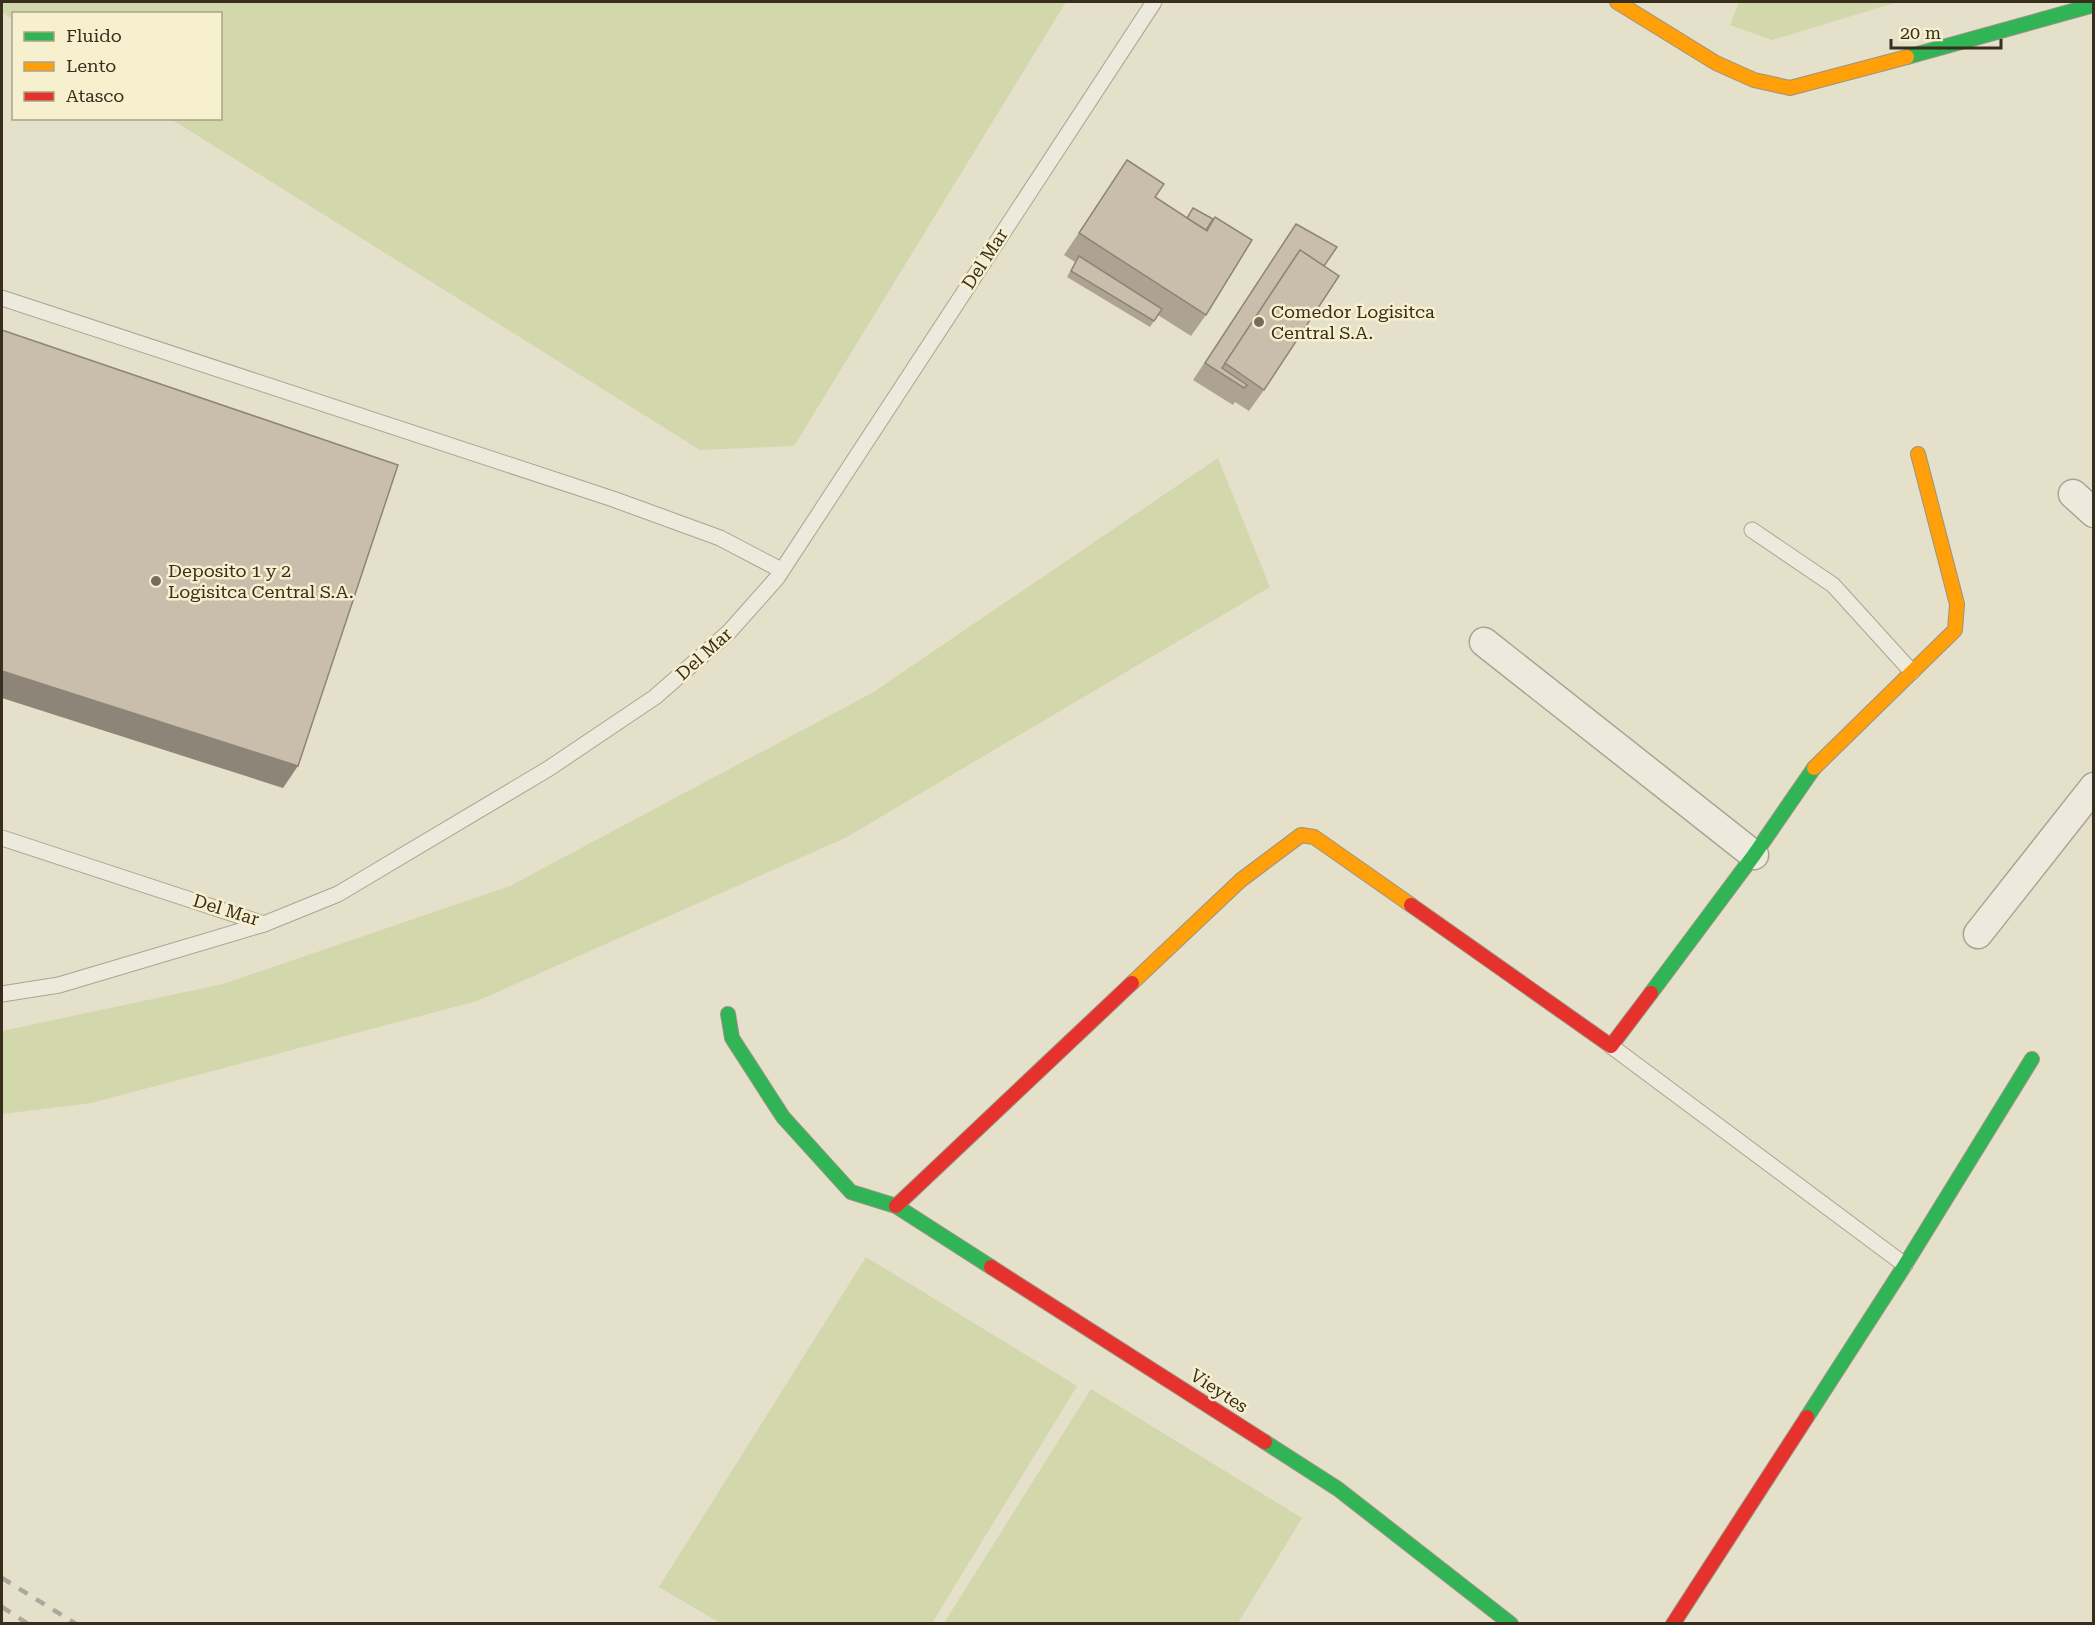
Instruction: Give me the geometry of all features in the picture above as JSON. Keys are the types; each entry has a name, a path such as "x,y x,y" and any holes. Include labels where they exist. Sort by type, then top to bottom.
{"street":[{"path":"1617,2 1716,63 1754,80 1790,87 1818,82 2094,5"},
{"path":"896,1206 1241,880 1301,835 1314,837 1611,1046 1754,855 1817,763 1955,630 1957,604 1918,454"},
{"path":"1484,642 1754,855"},
{"path":"1978,934 2094,787"},
{"name":"Vieytes","path":"728,1014 732,1038 783,1117 851,1192 896,1206 1338,1489 1511,1623"},
{"path":"1673,1623 1905,1265 2032,1059"}],"lane":[{"name":"Del Mar","path":"2,838 264,924 338,894 548,769 655,698 729,632 781,570 1154,2"},
{"path":"1636,14 1645,2"},
{"path":"2,298 613,499 720,538 781,570"},
{"path":"1752,530 1833,585 1912,672"},
{"path":"2,994 59,985 264,924"},
{"path":"1611,1046 1905,1265"}],"green space":[{"path":"2,2 1066,2 794,446 700,450 173,120 222,120 222,12 12,12 12,19 2,12"},
{"path":"1739,2 1898,2 1772,40 1730,25"},
{"path":"1218,458 1270,587 845,838 477,1001 91,1103 2,1114 2,1031 223,984 510,886 872,693"},
{"path":"866,1257 1077,1386 932,1623 720,1623 659,1587"},
{"path":"1091,1389 1302,1518 1238,1623 944,1623"}],"building":[{"path":"1127,160 1164,184 1155,197 1207,231 1215,217 1252,240 1206,315 1079,233"},
{"path":"1193,208 1213,219 1206,230 1187,218"},
{"path":"1296,224 1337,247 1324,266 1300,250 1222,368 1247,385 1244,388 1205,363"},
{"path":"1300,250 1339,276 1264,390 1225,363"},
{"path":"1079,256 1162,309 1154,321 1071,271"},
{"name":"Deposito 1 y 2 Logisitca Central S.A.","path":"2,330 398,465 298,766 2,671"}],"railway":[{"path":"2,1578 76,1624"},
{"path":"2,1607 28,1624"}],"traffic: fast":[{"path":"1907,57 2094,5"},
{"path":"1651,993 1754,855 1814,768"},
{"path":"728,1014 732,1038 783,1117 851,1192 896,1206 991,1267"},
{"path":"1807,1417 1905,1265 2032,1059"},
{"path":"1265,1442 1338,1489 1511,1624"}],"traffic: slow":[{"path":"1617,2 1716,63 1754,80 1790,88 1907,57"},
{"path":"1814,768 1955,630 1957,604 1918,454"},
{"path":"1132,983 1241,880 1301,835 1314,837 1411,905"}],"traffic: jam":[{"path":"1411,905 1611,1046 1651,993"},
{"path":"896,1206 1132,983"},
{"path":"991,1267 1265,1442"},
{"path":"1673,1624 1807,1417"}],"place":[{"name":"Comedor Logisitca Central S.A.","path":"1259,322"},
{"name":"Deposito 1 y 2 Logisitca Central S.A.","path":"156,581"}]}
